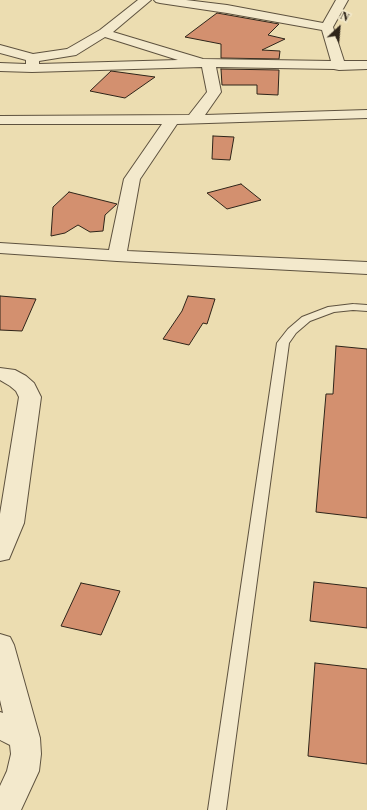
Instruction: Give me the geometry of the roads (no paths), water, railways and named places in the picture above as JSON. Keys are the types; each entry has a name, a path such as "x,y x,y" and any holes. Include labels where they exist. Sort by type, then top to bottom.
{"street":[{"path":"0,49 33,63 71,52 104,33 145,0"},
{"path":"160,0 228,9 327,27"},
{"path":"338,66 327,27 342,0"},
{"path":"104,33 183,56 200,63 209,64 214,92 194,118"},
{"path":"0,67 33,63 367,65"},
{"path":"0,120 172,120 194,118 367,114"},
{"path":"117,256 132,179 172,120"},
{"path":"0,248 117,256 367,268"},
{"path":"0,374 7,375 18,381 26,388 30,397 11,523 0,552"},
{"path":"0,645 13,731 26,754 23,772 5,810"}],"lane":[{"path":"217,810 283,343 292,331 306,320 332,309 354,307 367,308"}]}
